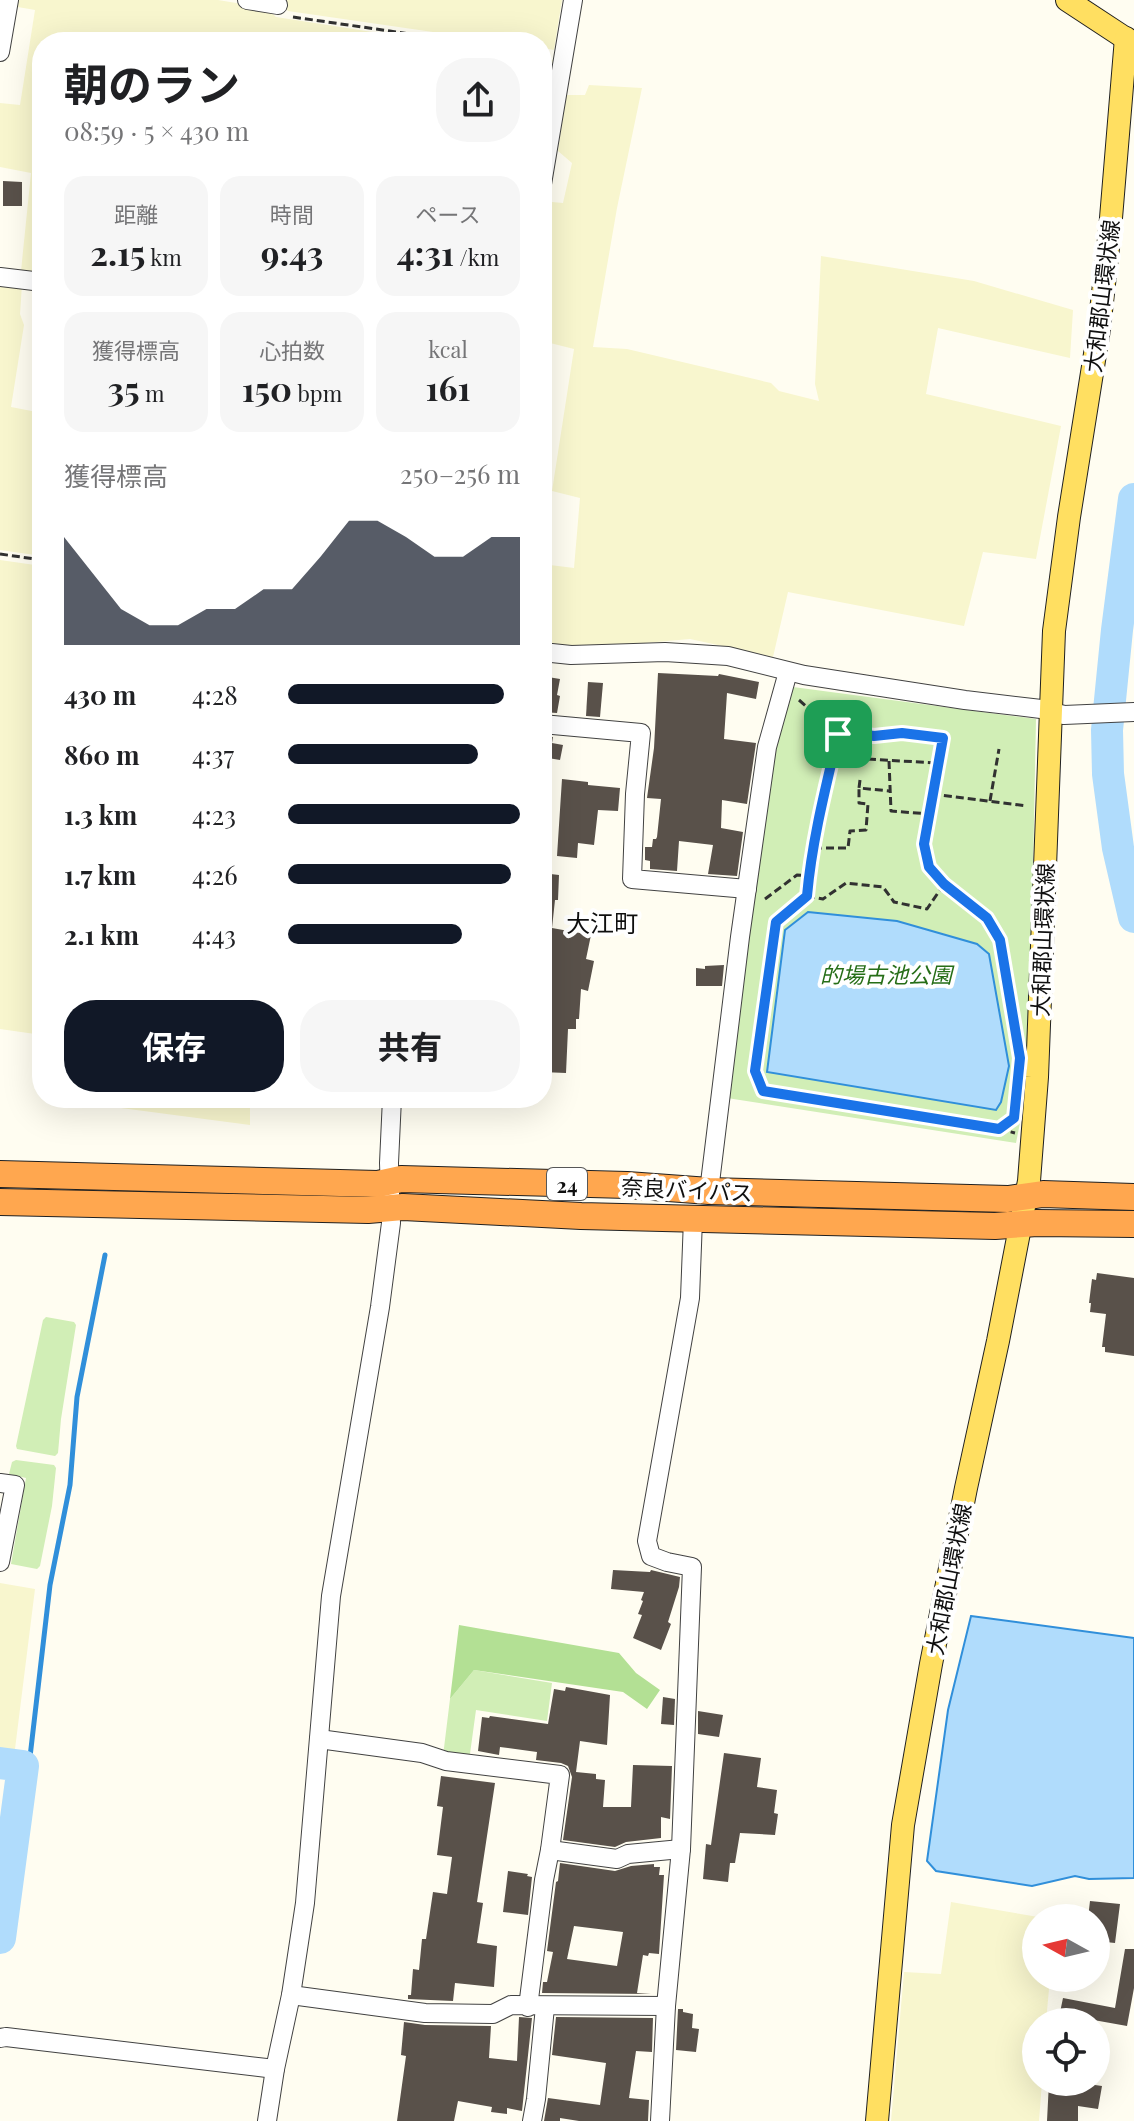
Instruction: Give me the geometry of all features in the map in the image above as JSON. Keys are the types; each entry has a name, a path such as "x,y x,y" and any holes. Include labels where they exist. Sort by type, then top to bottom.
{"highway":[{"name":"奈良バイパス","path":"0,1174 378,1184 401,1179 1008,1199 1043,1194 1134,1197"},
{"name":"奈良バイパス","path":"0,1202 403,1207 581,1216 995,1226 1134,1224"}],"main road":[{"path":"1067,0 1130,41"},
{"name":"大和郡山環状線","path":"877,2121 903,1825 931,1664 1029,1181 1058,714 1054,631 1099,329 1130,41"}],"street":[{"path":"0,52 9,0"},
{"path":"247,0 278,5"},
{"path":"552,125 573,0"},
{"path":"0,277 32,281"},
{"path":"552,653 665,652 728,656 788,672 1058,714 1134,712"},
{"path":"709,1191 767,747 788,672"},
{"path":"552,725 641,733 632,879 747,889"},
{"path":"267,2121 305,1903 331,1596 391,1227 392,1108"},
{"path":"660,2121 666,2006 681,1849 692,1567 651,1556 647,1541 690,1298 693,1219"},
{"path":"0,1483 15,1485 0,1562"},
{"path":"319,1739 422,1753 446,1761 560,1775 544,1880 536,2007 536,2099 532,2121"},
{"path":"550,1850 617,1859 628,1854 681,1849"},
{"path":"291,1995 425,2013 493,2014 511,2005 666,2006"},
{"path":"0,2038 275,2069"}],"path":[{"path":"278,5 287,16 397,32"},
{"path":"0,554 32,559"},
{"path":"789,697 801,701 838,734"},
{"path":"999,1129 1014,1118 1020,1058 1000,940 987,918 944,884 929,867 924,844 943,738 902,733 874,736 839,731 812,848 807,896 776,922 755,1071 763,1091 1017,1134"},
{"path":"990,801 999,749"},
{"path":"832,757 938,763"},
{"path":"889,761 891,811 929,814"},
{"path":"812,848 848,848 850,831 866,830 868,804 859,803 860,780"},
{"path":"859,788 890,791"},
{"path":"932,794 1027,806"},
{"path":"762,901 797,875 809,876"},
{"path":"807,896 823,899 846,883 883,887 894,902 927,909 944,884"}],"shaded area":[{"path":"13,0 218,0 267,8 276,17 373,32 32,32 32,272 21,271 31,173 0,167 0,103 20,105 35,10 12,6"},
{"path":"283,0 562,0 554,50 552,32 433,32 288,11 282,4"},
{"path":"589,85 642,88 593,347 627,349 771,383 779,391 819,401 815,384 821,256 974,281 1073,310 1070,358 938,328 926,394 1061,426 1036,559 983,552 964,626 788,592 773,657 690,639 577,649 552,645 552,565 574,568 580,498 552,491 574,349 552,344 552,202 563,203 572,163 558,151 566,95 585,95"},
{"path":"0,283 22,285 20,314 24,325 11,407 32,411 32,555 0,550"},
{"path":"0,560 32,565 32,1034 0,1029"},
{"path":"121,1108 250,1108 250,1125"},
{"path":"0,1583 35,1589 15,1749 21,1752 21,1756 0,1753"},
{"path":"951,1902 1022,1914 1022,1992 1049,1992 1047,2008 1022,2008 1022,2096 1041,2096 1039,2121 891,2121 904,1972 941,1974"}],"green space":[{"name":"的場古池公園","path":"793,687 1036,719 1029,1077 1016,1143 727,1098 774,746"},
{"path":"46,1317 76,1325 58,1453 55,1456 17,1449 16,1446"},
{"path":"12,1462 54,1465 56,1468 52,1506 37,1569 11,1564 26,1478 9,1474"},
{"path":"459,1625 619,1653 636,1673 660,1690 647,1709 623,1692 474,1670 450,1699"},
{"path":"474,1670 552,1683 547,1721 476,1710 469,1761 443,1756 450,1699"}],"water":[{"path":"808,912 897,921 977,944 989,954 1009,1066 1001,1102 996,1110 767,1072 785,930"},
{"path":"971,1616 1134,1638 1134,1878 1089,1879 1075,1876 1032,1886 936,1871 927,1861 948,1710"}],"building":[{"path":"3,181 22,182 22,206 3,206"},
{"path":"658,673 719,674 759,682 756,699 727,693 724,739 756,743 747,804 722,800 721,828 743,832 737,876 708,874 713,845 679,841 677,871 650,869 650,861 645,860 645,847 652,847 653,839 657,837 661,799 647,798 654,748"},
{"path":"552,678 560,679 557,713 552,713"},
{"path":"588,682 603,683 600,717 586,716"},
{"path":"552,743 563,745 560,760 552,759"},
{"path":"562,779 620,788 618,811 598,810 594,845 578,843 577,858 557,856"},
{"path":"552,874 559,875 558,900 555,900 552,928"},
{"path":"552,928 591,935 586,959 594,961 588,991 581,989 576,1029 568,1029 566,1073 552,1072"},
{"path":"724,965 722,986 696,986 696,968"},
{"path":"1097,1273 1134,1278 1134,1356 1105,1352 1105,1347 1102,1347 1106,1314 1090,1312 1089,1303 1092,1279 1096,1280"},
{"path":"613,1570 651,1570 680,1577 668,1622 671,1624 661,1650 633,1638 642,1615 638,1614 644,1592 611,1589"},
{"path":"566,1687 610,1695 607,1745 580,1741 576,1772 596,1774 596,1779 605,1780 603,1807 631,1807 633,1765 672,1766 670,1819 661,1817 661,1838 626,1842 615,1847 563,1840 572,1777 568,1766 536,1760 537,1752 500,1747 499,1755 478,1751 482,1717 548,1724 554,1689 565,1691"},
{"path":"663,1697 675,1699 674,1725 661,1724"},
{"path":"698,1711 723,1715 719,1737 698,1734"},
{"path":"724,1753 761,1758 757,1787 777,1790 774,1813 778,1814 775,1835 740,1833 735,1863 730,1863 728,1882 703,1879 706,1844 711,1845"},
{"path":"441,1776 495,1783 477,1902 483,1903 477,1943 497,1946 494,1987 455,1983 453,2001 408,1999 413,1969 419,1970 422,1939 426,1939 433,1892 447,1894 452,1857 437,1855 443,1807 437,1806"},
{"path":"560,1863 615,1871 631,1866 654,1864 654,1867 660,1867 659,1875 664,1875 659,1954 643,1955 637,1993 651,1994 542,1993 553,1952 547,1951","holes":["574,1926 623,1932 617,1966 567,1959"]},
{"path":"508,1871 532,1877 528,1915 503,1912"},
{"path":"1090,1901 1120,1904 1115,1943 1110,1942 1110,1904 1090,1904"},
{"path":"1125,1949 1134,1949 1134,1988 1127,2026 1110,2023 1110,2008 1061,2008 1063,1998 1115,2008"},
{"path":"678,2009 693,2014 692,2028 699,2029 696,2052 676,2050"},
{"path":"519,2017 532,2018 522,2111 507,2108 507,2114 491,2112 492,2107 458,2101 454,2121 397,2121 406,2056 401,2055 404,2022 491,2026 489,2058 517,2061"},
{"path":"556,2017 653,2018 652,2052 636,2051 629,2098 649,2100 648,2121 560,2118 560,2121 544,2121 548,2098 600,2105 606,2063 552,2055"},
{"path":"1048,2096 1100,2096 1098,2109 1078,2106 1078,2121 1047,2121"}],"waterway":[{"path":"1134,499 1107,730 1108,774 1118,848 1134,917"},
{"path":"23,1766 30,1757 50,1585 70,1485 77,1397 105,1255"},
{"path":"0,1763 23,1766 0,1938"}],"district":[{"name":"大江町","path":"602,922"}],"route":[{"path":"839,731 874,736 902,733 943,738 924,844 929,867 944,884 987,918 1000,940 1020,1058 1014,1118 999,1129 763,1091 755,1071 776,922 807,896 821,801 838,734 839,731"}]}
